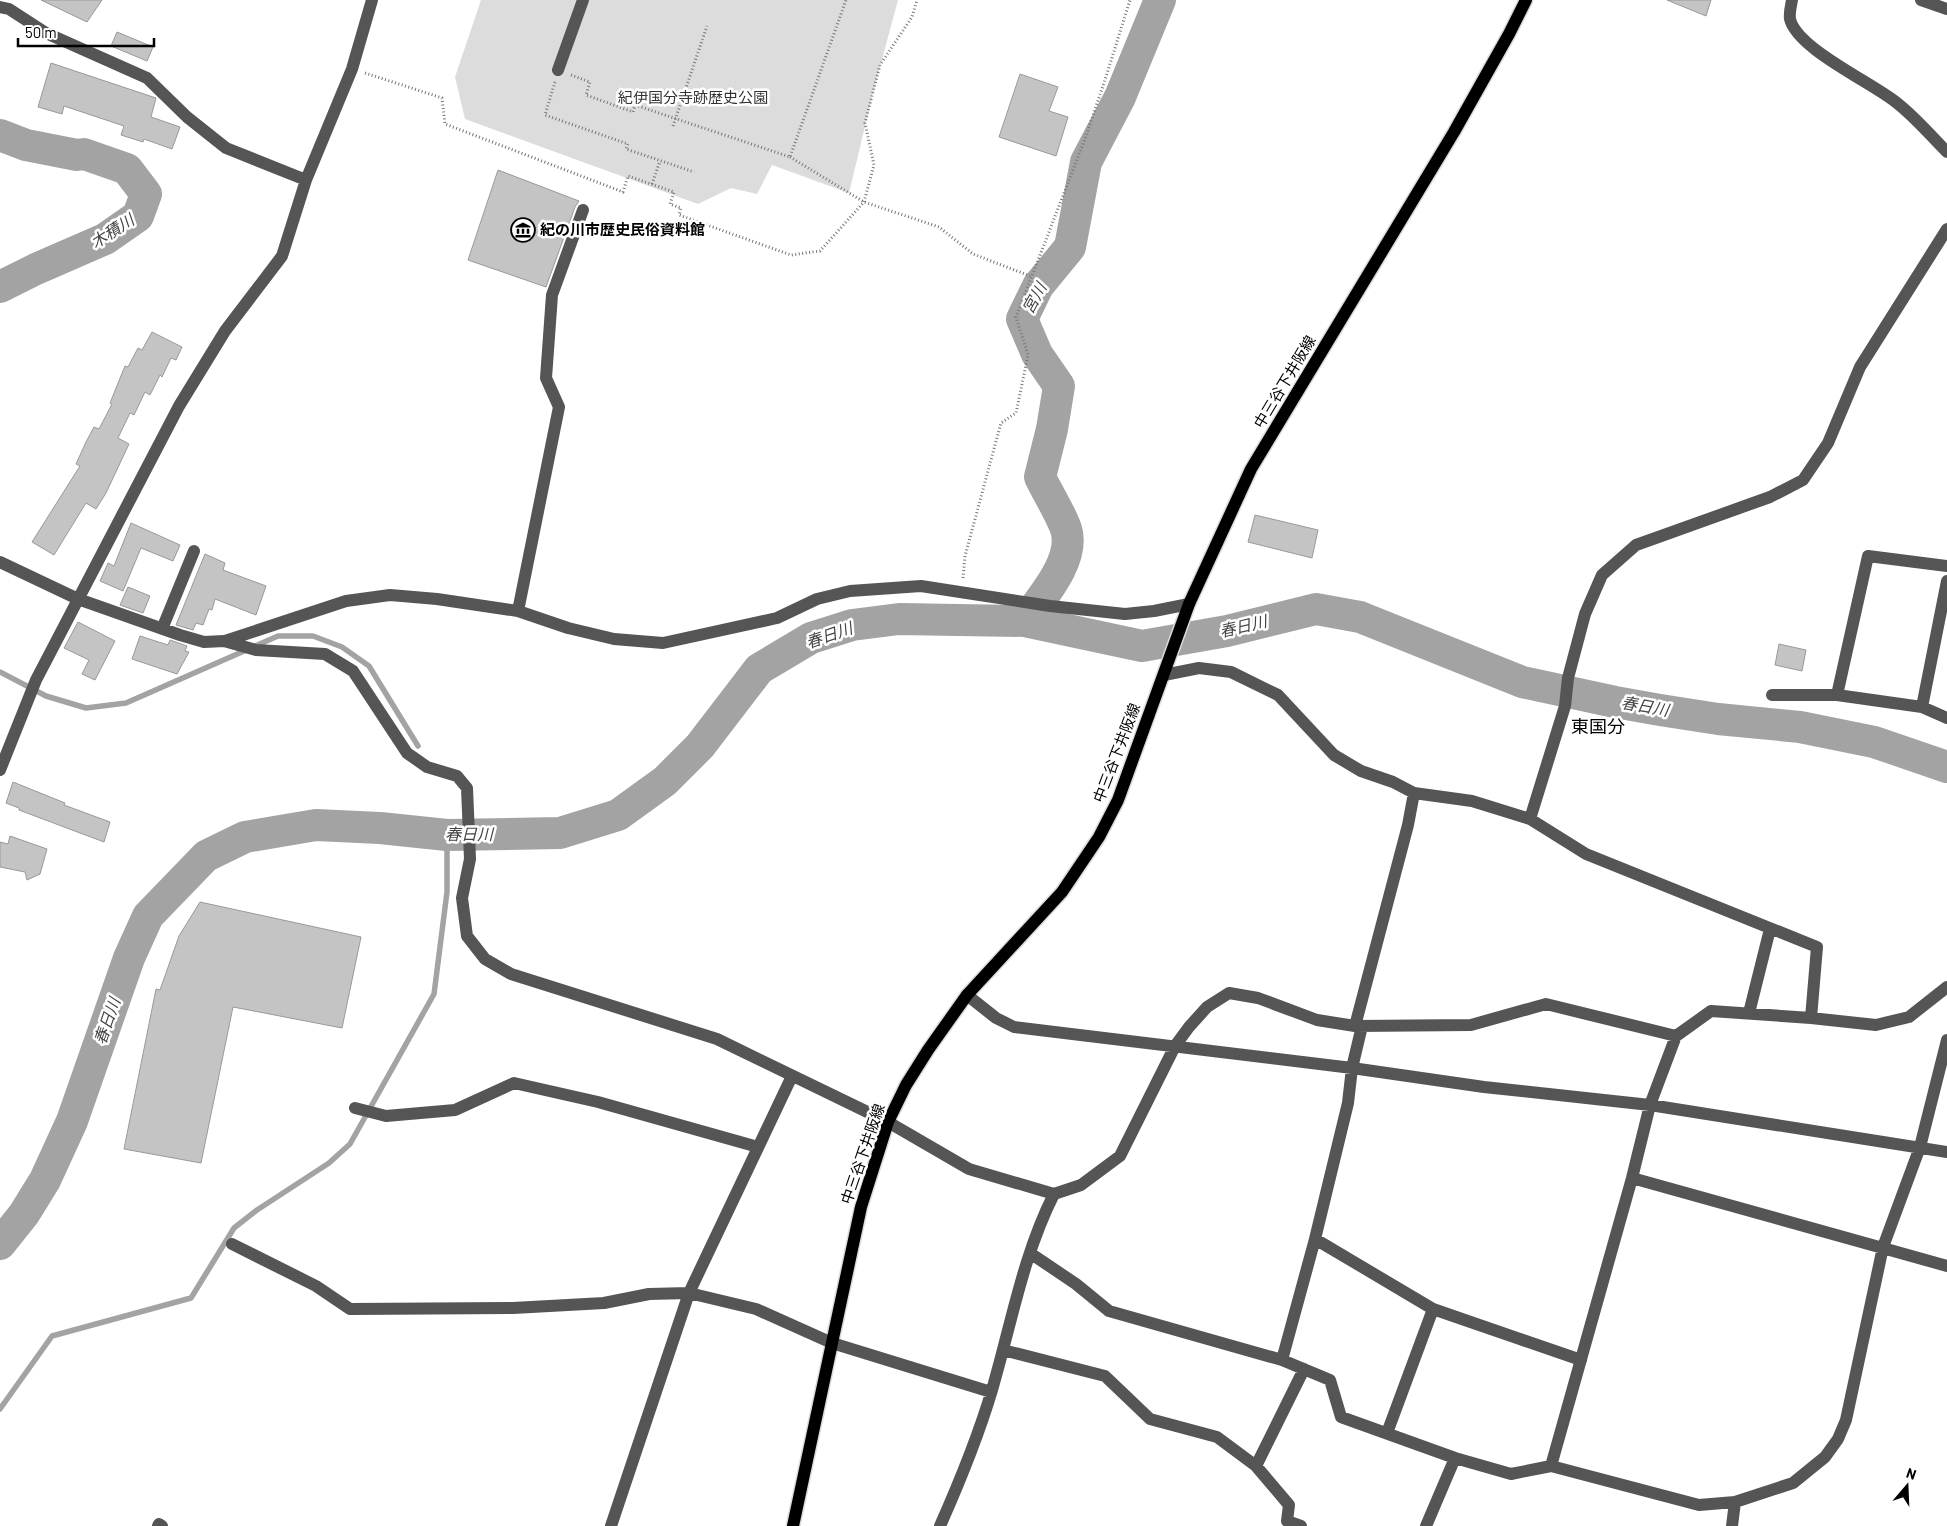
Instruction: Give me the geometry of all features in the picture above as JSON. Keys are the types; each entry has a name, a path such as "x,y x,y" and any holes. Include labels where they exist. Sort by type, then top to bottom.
{"main road":[{"name":"中三谷下井阪線","path":"793,1526 861,1207 888,1122 915,1071 967,995 1062,892 1099,837 1118,800 1189,604 1251,469 1454,132 1526,0"}],"street":[{"path":"0,770 36,680 179,406 225,331 282,256 306,180 352,69 372,0"},
{"path":"558,70 583,0"},
{"path":"1792,0 1790,18 1795,32 1858,79 1897,102 1947,152"},
{"path":"1921,0 1947,9"},
{"path":"0,7 9,10 46,33 147,78 187,117 226,148 306,180"},
{"path":"518,611 559,406 546,378 552,295 583,210"},
{"path":"1530,818 1565,706 1568,678 1585,614 1602,575 1636,545 1770,497 1804,480 1828,443 1860,367 1947,228"},
{"path":"162,629 194,551"},
{"path":"1837,695 1868,556 1947,566"},
{"path":"0,562 78,599 204,642 224,641 346,601 390,595 437,598 518,611 568,628 614,638 663,643 777,618 817,599 850,591 920,586 1050,606 1124,614 1154,611 1189,604"},
{"path":"1922,707 1947,581"},
{"path":"224,641 256,650 325,654 353,671 407,753 427,767 457,776 467,788 470,859 462,898 468,936 484,959 511,974 717,1039 888,1122 969,1168 1054,1194 1081,1185 1120,1156 1176,1046 1189,1026 1207,1007 1229,993 1258,998 1317,1020 1358,1026 1471,1025 1546,1004 1676,1036"},
{"path":"1165,672 1199,668 1231,672 1278,695 1334,755 1361,771 1393,782 1414,793 1472,801 1530,818 1586,854 1817,947 1811,1018"},
{"path":"1772,695 1837,695 1922,707 1947,718"},
{"path":"1282,1360 1315,1239 1348,1103 1358,1026 1408,825 1414,793"},
{"path":"1749,1014 1770,929"},
{"path":"1550,1466 1632,1178 1650,1105 1676,1036 1711,1011 1876,1025 1909,1017 1947,987"},
{"path":"967,995 996,1018 1014,1027 1352,1068 1484,1087 1650,1105 1947,1152"},
{"path":"1030,1252 1076,1284 1109,1311 1282,1360 1330,1380 1341,1417 1455,1458 1511,1474 1550,1466 1699,1505 1735,1502 1793,1483 1825,1457 1838,1439 1846,1420 1883,1247 1920,1147 1947,1040"},
{"path":"611,1526 689,1293 792,1076"},
{"path":"354,1108 386,1116 455,1110 514,1083 598,1102 758,1147"},
{"path":"1632,1178 1947,1266"},
{"path":"940,1526 969,1460 991,1392 1030,1252 1042,1219 1054,1194"},
{"path":"1315,1239 1433,1309 1580,1360"},
{"path":"232,1244 316,1286 350,1309 512,1308 604,1303 649,1294 689,1293 756,1309 832,1343 991,1392"},
{"path":"1387,1433 1433,1309"},
{"path":"1003,1350 1105,1376 1150,1419 1218,1437 1256,1466 1289,1505 1287,1521 1301,1526"},
{"path":"1256,1466 1304,1369"},
{"path":"1426,1526 1455,1458"},
{"path":"1732,1526 1735,1502"}],"path":[{"path":"790,157 846,0"},
{"path":"352,69 442,98 445,124 623,192 628,176 674,192 670,204 681,208 679,215 791,255 820,251 864,202 874,165 865,123 880,65 912,17 917,0"},
{"path":"962,592 965,556 1001,423 1016,413 1028,355 1016,316 1085,139 1106,80 1130,0"},
{"path":"673,126 707,26"},
{"path":"694,172 626,149 628,144 545,115 558,70 590,82 586,95 633,112 635,105 790,157 864,202 939,227 973,254 1030,276"},
{"path":"652,184 660,161"}],"green space":[{"name":"紀伊国分寺跡歴史公園","path":"481,0 898,0 849,193 772,165 757,194 731,188 698,204 465,119 455,77"}],"building":[{"path":"41,0 102,0 87,22"},
{"path":"1667,0 1711,0 1706,16"},
{"path":"117,32 153,47 147,61 111,46"},
{"path":"51,63 156,98 151,117 180,127 172,149 144,139 143,142 121,135 124,126 64,106 62,114 38,107"},
{"path":"1020,74 1058,87 1049,111 1068,117 1056,156 999,137"},
{"name":"紀の川市歴史民俗資料館","path":"498,170 579,201 575,207 546,287 468,260"},
{"path":"152,332 182,347 176,360 171,358 162,377 160,375 150,395 145,392 134,415 130,413 118,438 129,444 106,493 96,509 86,503 54,555 32,542 80,466 76,464 94,427 99,429 112,404 110,403 125,366 128,367 138,348 142,350"},
{"path":"1255,515 1318,530 1312,558 1248,542"},
{"path":"131,523 180,545 173,561 141,548 123,591 100,581 108,563 114,566"},
{"path":"205,554 225,563 223,570 266,586 256,615 215,599 212,610 209,609 203,625 196,623 193,630 176,625"},
{"path":"128,587 150,596 143,613 120,605"},
{"path":"78,622 115,641 95,680 82,674 89,660 64,648"},
{"path":"140,636 168,645 170,640 187,646 185,651 189,652 177,674 132,659"},
{"path":"1779,644 1806,650 1802,671 1775,665"},
{"path":"13,782 65,803 64,805 110,822 104,842 19,810 19,808 6,803"},
{"path":"10,836 47,849 40,874 27,880 25,872 0,867 0,842 8,844"},
{"path":"200,902 361,937 342,1028 233,1007 201,1163 124,1149 156,989 160,990 179,936"}],"waterway":[{"name":"宮川","path":"1025,621 1048,590 1062,566 1068,541 1066,529 1040,477 1052,429 1059,386 1037,354 1022,319 1038,286 1070,247 1086,162 1120,97 1160,0"},
{"name":"木積川","path":"0,135 26,145 77,155 84,154 127,169 146,194 138,216 105,239 0,287"},
{"name":"春日川","path":"0,1244 24,1214 45,1180 72,1121 129,958 148,916 206,856 245,837 316,825 380,828 447,835 560,833 618,815 665,781 700,746 759,669 811,638 852,625 899,619 1025,621 1142,646 1227,631 1316,609 1360,617 1522,682 1660,710 1718,719 1800,727 1874,742 1947,767"},
{"path":"0,672 46,696 86,708 126,703 278,636 313,636 342,647 369,666 418,746"},
{"path":"0,1409 52,1336 191,1298 234,1228 257,1210 329,1163 350,1144 434,994 447,892 447,835"}],"place":[{"name":"紀の川市歴史民俗資料館","path":"523,230"}],"district":[{"name":"東国分","path":"1598,727"}]}
